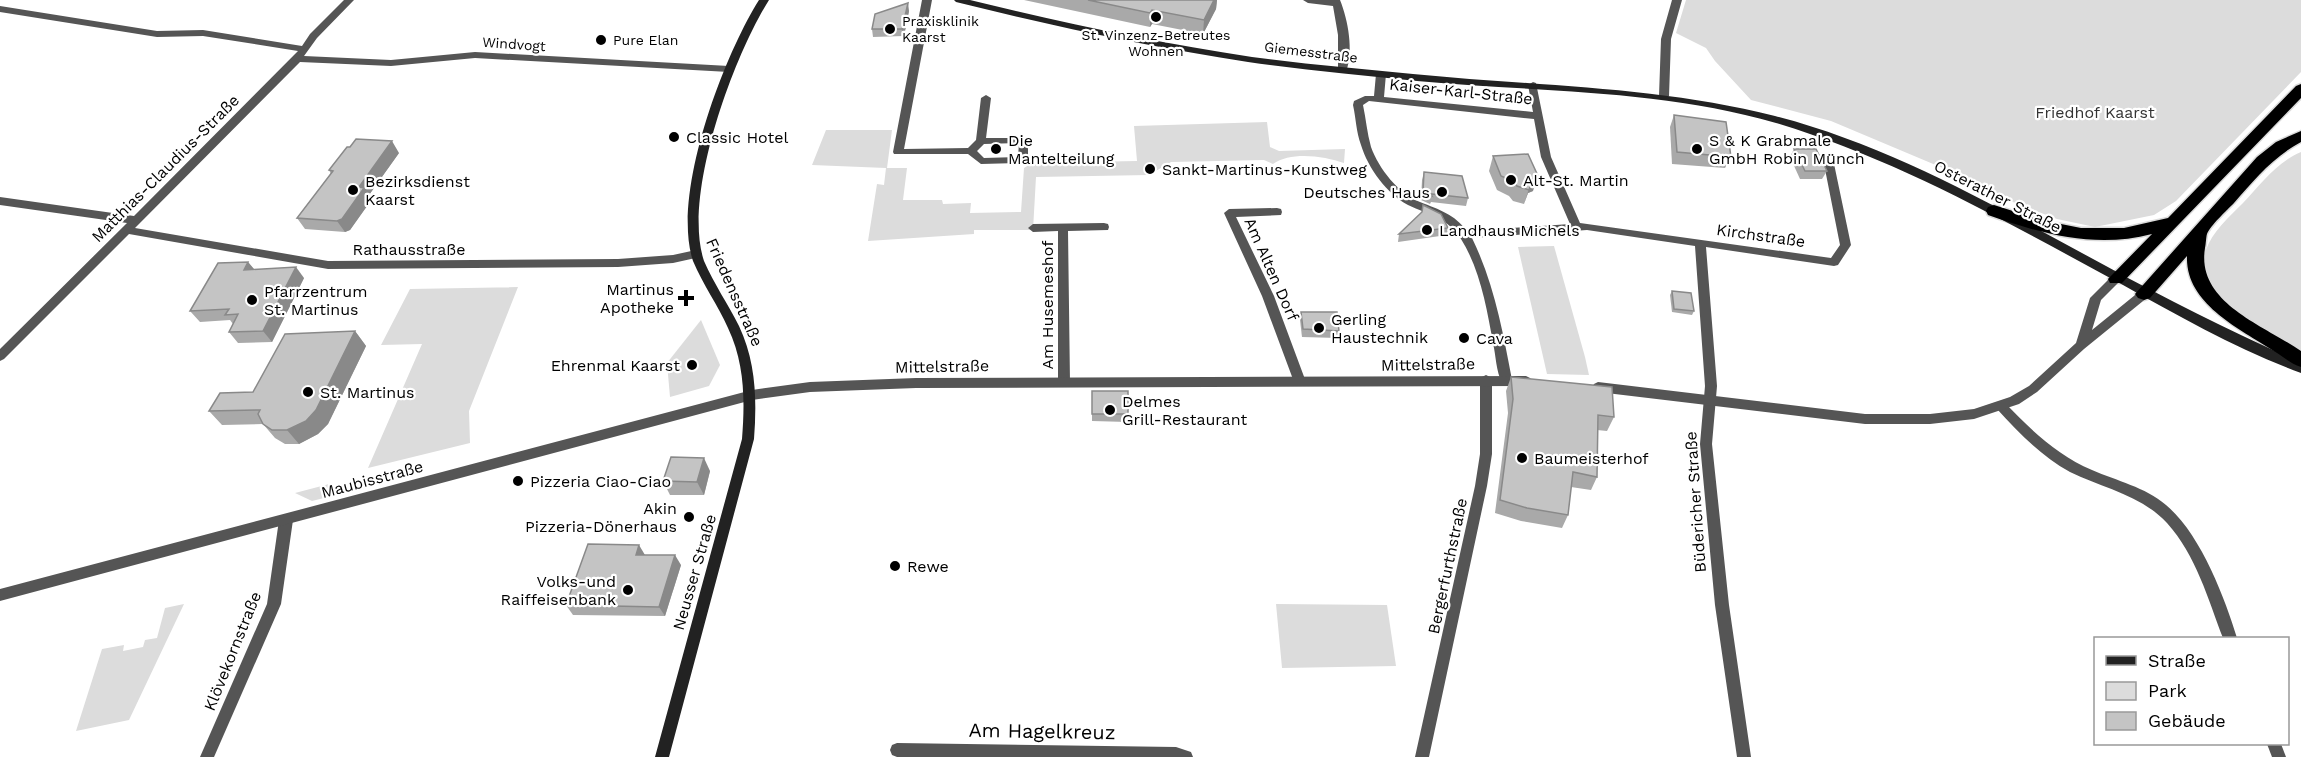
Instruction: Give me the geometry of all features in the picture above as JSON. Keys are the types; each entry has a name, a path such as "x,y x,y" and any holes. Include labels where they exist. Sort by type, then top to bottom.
{"highway":[{"path":"2116,279 2175,221 2301,89"},
{"path":"2144,294 2262,161 2281,146 2301,136"},
{"path":"1994,210 2045,228 2094,236 2130,234 2175,221"},
{"path":"2200,230 2193,262 2198,278 2208,294 2248,329 2301,360"}],"main road":[{"name":"Friedensstraße","path":"752,395 747,361 734,328 696,254 691,229 697,186 729,69 749,25 764,0"},
{"name":"Giemesstraße","path":"959,0 1200,52 1381,74 1664,96"},
{"name":"Osterather Straße","path":"1664,96 1747,112 1830,136 1892,162 1994,210 2116,279 2213,329 2301,368"},
{"name":"Neusser Straße","path":"662,757 742,466 748,440 752,395"}],"street":[{"name":"Matthias-Claudius-Straße","path":"0,356 298,59 313,36 349,0"},
{"path":"927,0 898,152 971,151 981,141 986,98"},
{"path":"1308,0 1336,2 1344,56 1343,70"},
{"path":"1664,96 1665,46 1677,0"},
{"path":"0,9 157,34 212,34 303,49"},
{"name":"Windvogt","path":"298,59 391,63 475,55 729,69"},
{"name":"Kaiser-Karl-Straße","path":"1379,99 1381,74"},
{"path":"1533,86 1546,157 1576,226"},
{"name":"Kaiser-Karl-Straße","path":"1506,380 1495,318 1485,283 1466,235 1446,216 1403,199 1392,188 1369,153 1358,105 1363,99 1379,99 1539,116"},
{"path":"981,141 1024,140 1023,160"},
{"path":"971,151 981,161 1102,159"},
{"name":"Kirchstraße","path":"1466,235 1576,226 1602,227 1834,262 1846,245 1828,159"},
{"path":"0,201 135,220"},
{"name":"Am Alten Dorf","path":"1276,212 1230,213 1268,296 1300,382"},
{"name":"Am Husemeshof","path":"1033,228 1104,227"},
{"name":"Am Husemeshof","path":"1063,228 1064,382"},
{"name":"Rathausstraße","path":"125,230 328,265 618,263 673,259 696,254"},
{"name":"Büdericher Straße","path":"1700,243 1711,386 1706,444 1722,605 1744,757"},
{"path":"2080,345 2096,298 2116,279"},
{"path":"1583,385 1865,419 1906,421 1942,419 2001,406 2034,388 2080,345 2124,314 2144,294"},
{"name":"Mittelstraße","path":"752,395 810,387 858,384 1485,380 1543,382"},
{"name":"Bergerfurthstraße","path":"1422,757 1481,486 1486,454 1485,380"},
{"name":"Maubisstraße","path":"0,595 752,395"},
{"path":"2001,406 2050,454 2076,469 2124,487 2151,502 2170,517 2195,553 2229,637"},
{"name":"Klövekornstraße","path":"207,757 274,604 286,520"},
{"name":"Am Hagelkreuz","path":"897,750 1165,754 1186,757"}],"green space":[{"name":"Friedhof Kaarst","path":"1686,0 2301,0 2301,72 2176,201 2154,215 2095,227 2057,219 2015,203 1957,174 1831,121 1751,100 1706,48 1676,33"},
{"path":"1267,122 1270,147 1279,151 1345,149 1344,163 1327,158 1298,156 1273,164 1264,160 1171,162 1149,175 1036,177 1033,230 974,230 974,234 868,241 877,184 884,185 886,168 812,165 826,130 892,130 887,168 907,168 903,200 942,200 943,204 971,203 970,213 1021,212 1024,168 1032,163 1137,161 1134,126"},
{"path":"2301,152 2301,350 2271,335 2236,312 2220,298 2209,283 2204,267 2209,243 2222,225 2277,168"},
{"path":"1554,246 1589,375 1547,374 1518,247"},
{"path":"518,287 469,411 470,443 368,468 422,344 381,345 410,289"},
{"path":"701,320 720,365 709,386 670,397 667,363"},
{"path":"333,483 332,496 312,501 295,493"},
{"path":"184,604 129,720 76,731 102,649 124,645 123,651 143,647 145,640 157,638 165,608"},
{"path":"1276,604 1387,605 1396,666 1282,668"}],"building":[{"path":"1088,0 1214,0 1204,20 1152,10 1150,13"},
{"path":"908,3 902,29 872,29 875,14"},
{"path":"1674,115 1726,122 1731,157 1677,152"},
{"path":"356,139 392,141 359,187 364,188 342,219 337,221 297,218 333,171 329,170"},
{"path":"1794,149 1816,149 1827,171 1805,171"},
{"path":"1528,154 1538,176 1532,179 1529,190 1501,176 1493,156"},
{"path":"1424,172 1462,176 1468,198 1431,194 1432,196 1423,192"},
{"path":"1423,205 1441,214 1448,228 1399,234 1422,212"},
{"name":"Pfarrzentrum St. Martinus","path":"248,262 244,270 296,267 263,331 229,332 238,314 225,315 229,309 190,311 218,263"},
{"path":"1672,291 1691,293 1694,311 1674,309"},
{"path":"1301,312 1337,312 1339,331 1303,329"},
{"path":"355,331 316,410 306,421 287,430 272,430 263,424 258,414 260,410 209,411 220,393 253,392 285,334"},
{"name":"Baumeisterhof","path":"1511,377 1612,387 1614,417 1598,415 1597,477 1573,472 1568,515 1527,508 1500,500 1513,399"},
{"name":"Delmes Grill-Restaurant","path":"1092,391 1128,391 1128,414 1092,414"},
{"path":"671,457 704,458 697,482 663,481"},
{"name":"Volks-und Raiffeisenbank","path":"588,544 639,545 636,555 675,555 659,607 566,605"}],"place":[{"name":"St. Vinzenz-Betreutes Wohnen","path":"1156,17"},
{"name":"Praxisklinik Kaarst","path":"890,29"},
{"name":"Pure Elan","path":"601,40"},
{"name":"Classic Hotel","path":"674,137"},
{"name":"Die Mantelteilung","path":"996,149"},
{"name":"S & K Grabmale GmbH Robin Münch","path":"1697,149"},
{"name":"Sankt-Martinus-Kunstweg","path":"1150,169"},
{"name":"Alt-St. Martin","path":"1511,180"},
{"name":"Bezirksdienst Kaarst","path":"353,190"},
{"name":"Deutsches Haus","path":"1442,192"},
{"name":"Landhaus Michels","path":"1427,230"},
{"name":"Martinus Apotheke","path":"686,298"},
{"name":"Pfarrzentrum St. Martinus","path":"252,300"},
{"name":"Gerling Haustechnik","path":"1319,328"},
{"name":"Cava","path":"1464,338"},
{"name":"Ehrenmal Kaarst","path":"692,365"},
{"name":"St. Martinus","path":"308,392"},
{"name":"Delmes Grill-Restaurant","path":"1110,410"},
{"name":"Baumeisterhof","path":"1522,458"},
{"name":"Pizzeria Ciao-Ciao","path":"518,481"},
{"name":"Akin Pizzeria-Dönerhaus","path":"689,517"},
{"name":"Rewe","path":"895,566"},
{"name":"Volks-und Raiffeisenbank","path":"628,590"}]}
